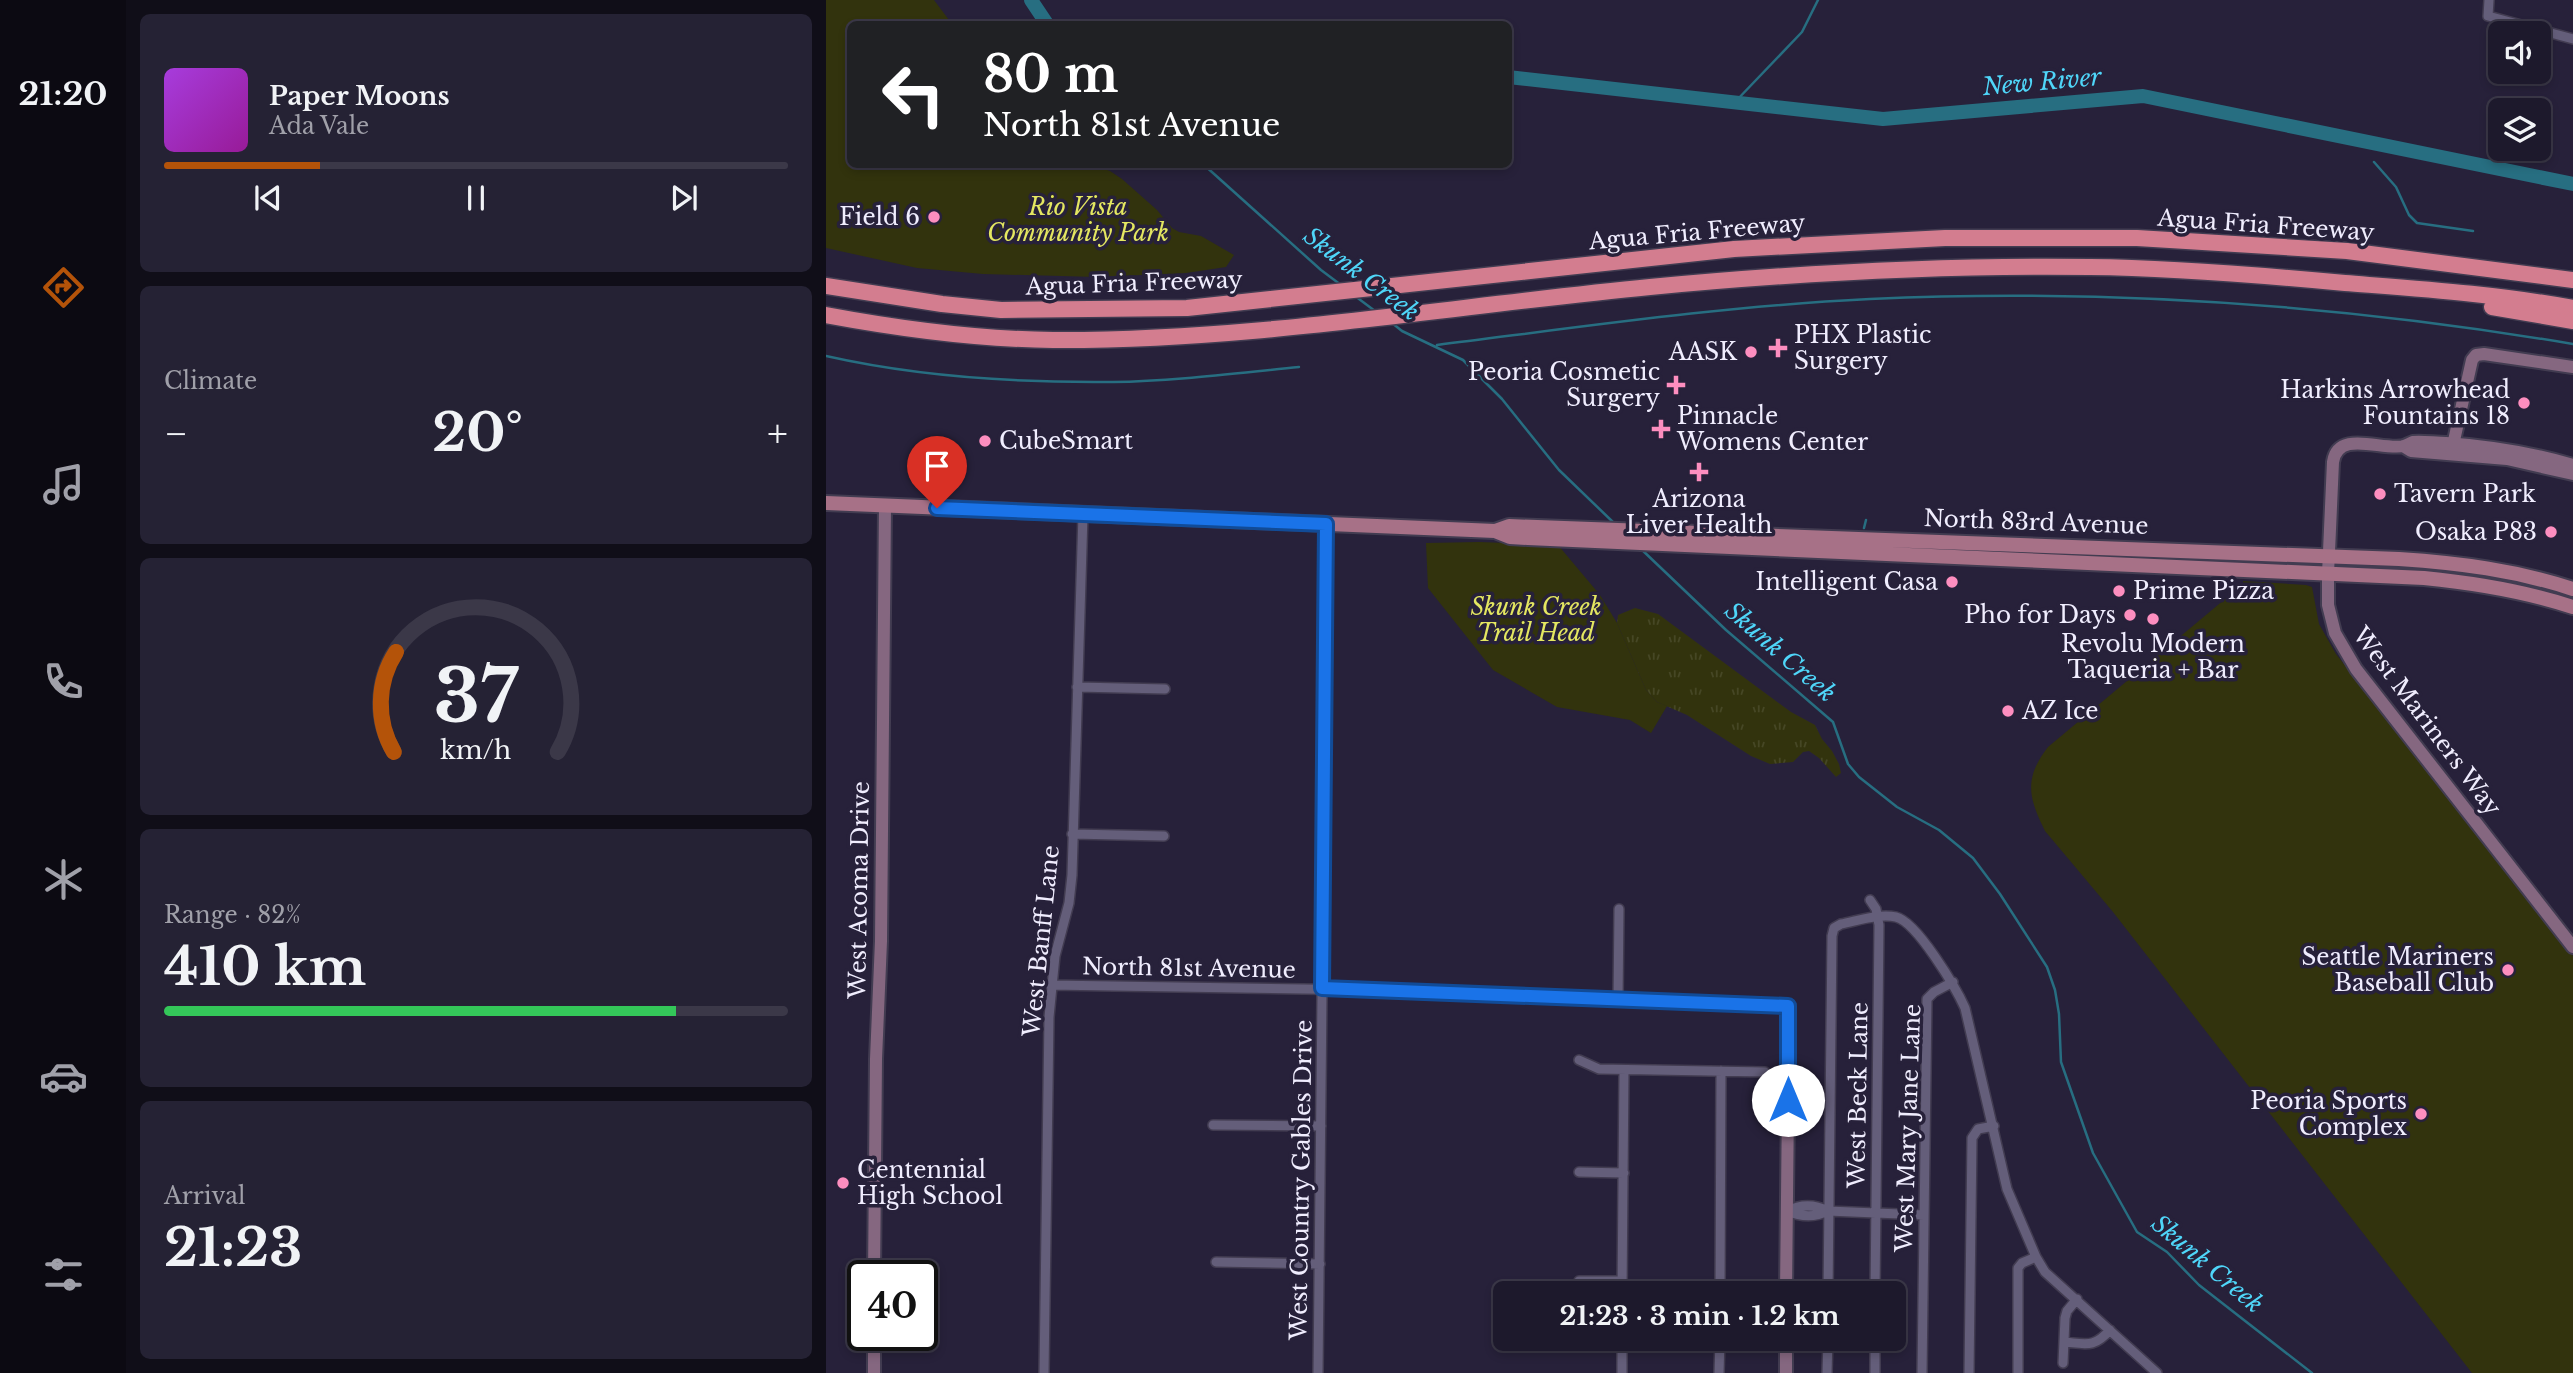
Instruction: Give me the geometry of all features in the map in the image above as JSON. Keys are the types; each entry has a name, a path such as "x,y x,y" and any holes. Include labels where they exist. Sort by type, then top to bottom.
{"highway":[{"name":"Agua Fria Freeway","path":"826,286 1001,310 1187,308 1734,249 1945,238 2137,238 2347,251 2573,280"},
{"path":"826,315 878,325 970,336 1050,340 1143,338 1307,326 1493,303 1794,274 1964,267 2206,271 2461,292 2573,308"},
{"path":"2289,278 2573,321"}],"main road":[{"name":"North 83rd Avenue","path":"826,503 1495,531 1510,537 1524,532 2441,562 2521,573 2573,589"},
{"name":"North 83rd Avenue","path":"1701,539 1991,560 2424,578 2494,587 2573,607"}],"street":[{"path":"2489,0 2488,16 2573,39"},
{"path":"2452,449 2472,359 2476,355 2573,367"},
{"name":"West Mariners Way","path":"2452,449 2411,442 2403,446 2355,444 2338,449 2333,463 2328,575 2328,606 2332,624 2340,644 2356,669 2573,947"},
{"path":"2452,449 2519,453 2573,465"},
{"path":"2452,449 2573,474"},
{"name":"West Acoma Drive","path":"874,1260 876,1059 881,955 885,505"},
{"name":"West Banff Lane","path":"1044,1373 1051,985 1069,903 1083,514"},
{"name":"West Country Gables Drive","path":"1318,1373 1326,524"},
{"path":"1077,687 1165,690"},
{"path":"1072,834 1164,836"},
{"name":"West Beck Lane","path":"1870,900 1874,903 1878,917 1875,1281"},
{"path":"1618,1001 1619,909"},
{"path":"1828,1281 1831,950 1834,928 1841,924 1892,916 1903,920 1953,982 1970,1022 2007,1189 2036,1257 2045,1272 2157,1373"},
{"name":"West Mary Jane Lane","path":"1922,1373 1927,999 1953,982"},
{"name":"North 81st Avenue","path":"1051,985 1322,988 1788,1006"},
{"path":"1786,1281 1788,1006"},
{"path":"1579,1060 1599,1069 1765,1072"},
{"path":"1622,1281 1624,1070"},
{"path":"1720,1281 1721,1071"},
{"path":"1213,1125 1321,1126"},
{"path":"1969,1373 1972,1138 1978,1129 1994,1126"},
{"path":"1579,1172 1624,1173"},
{"path":"1787,1211 1798,1216 1817,1216 1828,1212 1924,1215"},
{"path":"2018,1373 2018,1268 2022,1263 2036,1257"},
{"path":"1216,1262 1320,1264"},
{"path":"2063,1363 2067,1311 2077,1299"},
{"path":"2064,1342 2093,1345 2110,1330"},
{"path":"874,1351 874,1373"},
{"path":"1622,1351 1622,1373"},
{"path":"1719,1373 1720,1351"},
{"path":"1786,1351 1786,1373"},
{"path":"1827,1373 1828,1351"},
{"path":"1875,1351 1875,1373"}],"green space":[{"name":"Rio Vista Community Park","path":"826,0 934,0 950,21 847,21 847,168 1101,168 1122,179 1157,210 1172,228 1201,236 1234,255 1226,267 1186,273 1097,277 983,274 917,268 826,248"},
{"name":"Skunk Creek Trail Head","path":"1426,543 1558,545 1600,595 1617,623 1646,690 1657,702 1667,706 1651,733 1630,720 1557,707 1493,670 1428,588"},
{"name":"Peoria Sports Complex","path":"2243,581 2312,587 2319,624 2336,654 2573,956 2573,1373 2472,1373 2113,912 2045,831 2039,819 2032,798 2032,778 2048,747 2243,584"},
{"path":"1635,608 1658,614 1791,712 1815,725 1832,751 1841,773 1836,777 1809,751 1803,752 1793,762 1770,764 1751,756 1687,715 1657,702 1646,690 1617,623 1618,615"}],"waterway":[{"name":"New River","path":"1031,0 1045,21"},
{"path":"1735,102 1802,32 1818,0"},
{"name":"New River","path":"1512,77 1883,119 2143,96 2573,184"},
{"path":"2374,162 2396,187 2409,215 2417,223 2473,231"},
{"name":"Skunk Creek","path":"1207,168 1341,285"},
{"name":"Skunk Creek","path":"1355,296 1375,311"},
{"path":"1437,345 1761,307 1958,296 2135,298 2223,303 2399,319 2573,344"},
{"name":"Skunk Creek","path":"1392,323 1402,331 1463,360 1502,399 1559,470 1615,524"},
{"path":"826,356 932,374 1041,381 1160,380 1299,367"},
{"path":"1864,528 1866,520"},
{"name":"Skunk Creek","path":"1640,548 1726,630 1833,722 1848,764 1859,777 1897,807 1939,830 1973,858 2000,894 2047,967 2059,1014 2061,1062 2093,1153 2137,1232 2167,1252 2199,1285 2312,1373"}],"place":[{"name":"Field 6","path":"934,217"},
{"name":"PHX Plastic Surgery","path":"1778,348"},
{"name":"AASK","path":"1751,352"},
{"name":"Peoria Cosmetic Surgery","path":"1676,385"},
{"name":"Harkins Arrowhead Fountains 18","path":"2524,403"},
{"name":"Pinnacle Womens Center","path":"1661,429"},
{"name":"CubeSmart","path":"985,441"},
{"name":"Arizona Liver Health","path":"1699,472"},
{"name":"Tavern Park","path":"2380,494"},
{"name":"Osaka P83","path":"2551,532"},
{"name":"Intelligent Casa","path":"1952,582"},
{"name":"Prime Pizza","path":"2119,591"},
{"name":"Pho for Days","path":"2130,615"},
{"name":"Revolu Modern Taqueria + Bar","path":"2153,619"},
{"name":"AZ Ice","path":"2008,711"},
{"name":"Seattle Mariners Baseball Club","path":"2508,970"},
{"name":"Peoria Sports Complex","path":"2421,1114"},
{"name":"Centennial High School","path":"843,1183"}],"route":[{"path":"937,508 1326,524 1322,988 1788,1006 1788,1100"}]}
